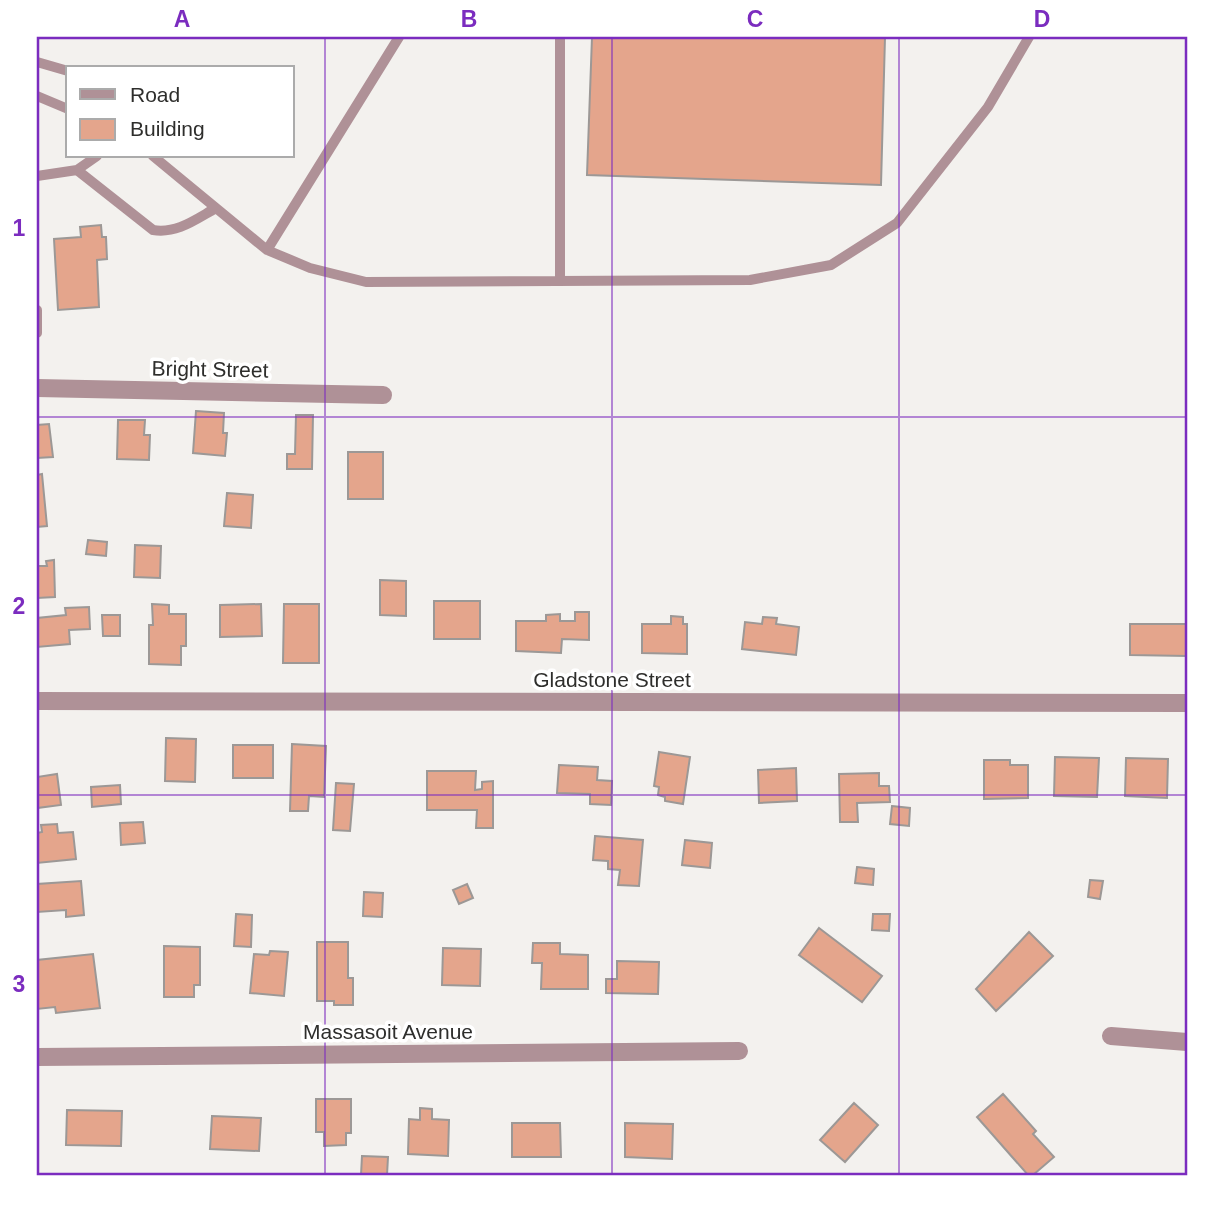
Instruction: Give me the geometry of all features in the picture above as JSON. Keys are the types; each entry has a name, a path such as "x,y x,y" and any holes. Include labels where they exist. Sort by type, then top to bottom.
{"street":[{"name":"Bright Street","path":"37,388 383,395"},
{"name":"Gladstone Street","path":"37,701 1187,703"},
{"path":"1111,1036 1187,1042"},
{"name":"Massasoit Avenue","path":"37,1057 739,1051"}],"lane":[{"path":"267,250 399,37"},
{"path":"560,37 560,281"},
{"path":"155,158 267,250 310,268 366,282 750,280 831,265 897,223 988,107 1029,37"},
{"path":"37,62 66,70"},
{"path":"37,96 66,108"},
{"path":"37,176 77,170 94,158"},
{"path":"77,170 153,230 164,232 178,229 216,208"},
{"path":"37,310 37,333"}],"building":[{"path":"592,37 885,37 881,185 587,175"},
{"path":"101,225 102,237 106,237 107,259 97,260 99,307 58,310 54,239 81,237 80,227"},
{"path":"196,411 224,413 223,433 227,433 225,456 193,453"},
{"path":"296,415 313,415 312,469 287,469 287,454 295,454"},
{"path":"118,420 145,420 144,435 150,435 149,460 117,459"},
{"path":"49,424 53,457 37,458 37,425"},
{"path":"348,452 383,452 383,499 348,499"},
{"path":"42,474 47,526 37,527 37,475"},
{"path":"227,493 253,495 251,528 224,526"},
{"path":"88,540 107,542 106,556 86,554"},
{"path":"135,545 161,546 160,578 134,577"},
{"path":"54,560 55,597 37,598 37,566 47,566 46,561"},
{"path":"380,580 406,581 406,616 380,615"},
{"path":"434,601 480,601 480,639 434,639"},
{"path":"152,604 169,605 169,614 186,614 186,646 181,646 181,665 149,664"},
{"path":"261,604 262,636 220,637 220,605"},
{"path":"284,604 319,604 319,663 283,663"},
{"path":"89,607 90,629 69,630 70,644 37,647 37,618 66,615 65,608"},
{"path":"575,612 589,612 589,640 562,639 561,653 516,651 516,621 546,621 546,615 560,614 560,621 575,621"},
{"path":"102,615 120,615 120,636 103,636"},
{"path":"671,616 683,617 683,624 687,624 687,654 642,653 642,624 671,624"},
{"path":"763,617 777,618 776,624 799,627 796,655 742,649 745,622 762,624"},
{"path":"1130,624 1187,624 1187,656 1130,655"},
{"path":"166,738 196,739 195,782 165,781"},
{"path":"292,744 326,746 324,797 309,796 308,811 290,811"},
{"path":"233,745 273,745 273,778 233,778"},
{"path":"659,752 690,757 683,804 665,801 665,797 658,795 659,787 654,786"},
{"path":"1055,757 1099,758 1097,797 1054,796"},
{"path":"1126,758 1168,759 1167,798 1125,796"},
{"path":"984,760 1010,760 1010,765 1028,765 1028,798 984,799"},
{"path":"559,765 598,767 597,780 612,781 611,805 590,804 590,794 557,793"},
{"path":"796,768 797,801 759,803 758,770"},
{"path":"427,771 476,771 475,790 482,789 482,782 493,781 493,828 476,828 477,810 427,810"},
{"path":"879,773 879,786 889,786 890,802 857,803 858,822 840,822 839,774"},
{"path":"57,774 61,805 37,808 37,777"},
{"path":"336,783 354,784 350,831 333,830"},
{"path":"120,785 121,804 92,807 91,787"},
{"path":"892,806 910,808 909,826 890,824"},
{"path":"143,822 145,843 121,845 120,823"},
{"path":"57,824 58,833 73,832 76,859 37,863 37,833 42,832 41,825"},
{"path":"595,836 643,840 639,886 618,885 620,870 608,869 608,861 593,860"},
{"path":"685,840 712,843 710,868 682,865"},
{"path":"857,867 874,869 873,885 855,883"},
{"path":"1090,880 1103,881 1100,899 1088,897"},
{"path":"81,881 84,915 66,917 66,910 37,912 37,884"},
{"path":"467,884 473,898 459,904 453,890"},
{"path":"364,892 383,893 382,917 363,916"},
{"path":"236,914 252,915 251,947 234,946"},
{"path":"873,914 890,914 889,931 872,930"},
{"path":"819,928 882,976 862,1002 799,955"},
{"path":"1029,932 1053,956 996,1011 976,989"},
{"path":"317,942 348,942 348,978 353,978 353,1005 317,1001"},
{"path":"533,943 560,943 560,954 588,955 588,989 541,989 542,963 532,963"},
{"path":"164,946 200,947 200,985 194,985 194,997 164,997"},
{"path":"443,948 481,949 480,986 442,985"},
{"path":"270,951 288,952 284,996 250,993 254,954 269,955"},
{"path":"93,954 100,1008 56,1013 55,1007 37,1009 37,960"},
{"path":"617,961 659,962 658,994 606,993 606,979 617,979"},
{"path":"1003,1094 1036,1131 1033,1134 1054,1157 1033,1175 1028,1175 977,1117"},
{"path":"316,1099 351,1099 351,1133 346,1133 346,1145 324,1146 324,1132 316,1132"},
{"path":"854,1103 878,1125 845,1162 820,1140"},
{"path":"420,1108 432,1109 432,1119 449,1120 448,1156 408,1154 409,1119 420,1120"},
{"path":"67,1110 122,1111 121,1146 66,1145"},
{"path":"212,1116 261,1118 259,1151 210,1149"},
{"path":"512,1123 560,1123 561,1157 512,1157"},
{"path":"625,1123 673,1124 672,1159 625,1157"},
{"path":"362,1156 388,1157 387,1175 361,1175"}]}
